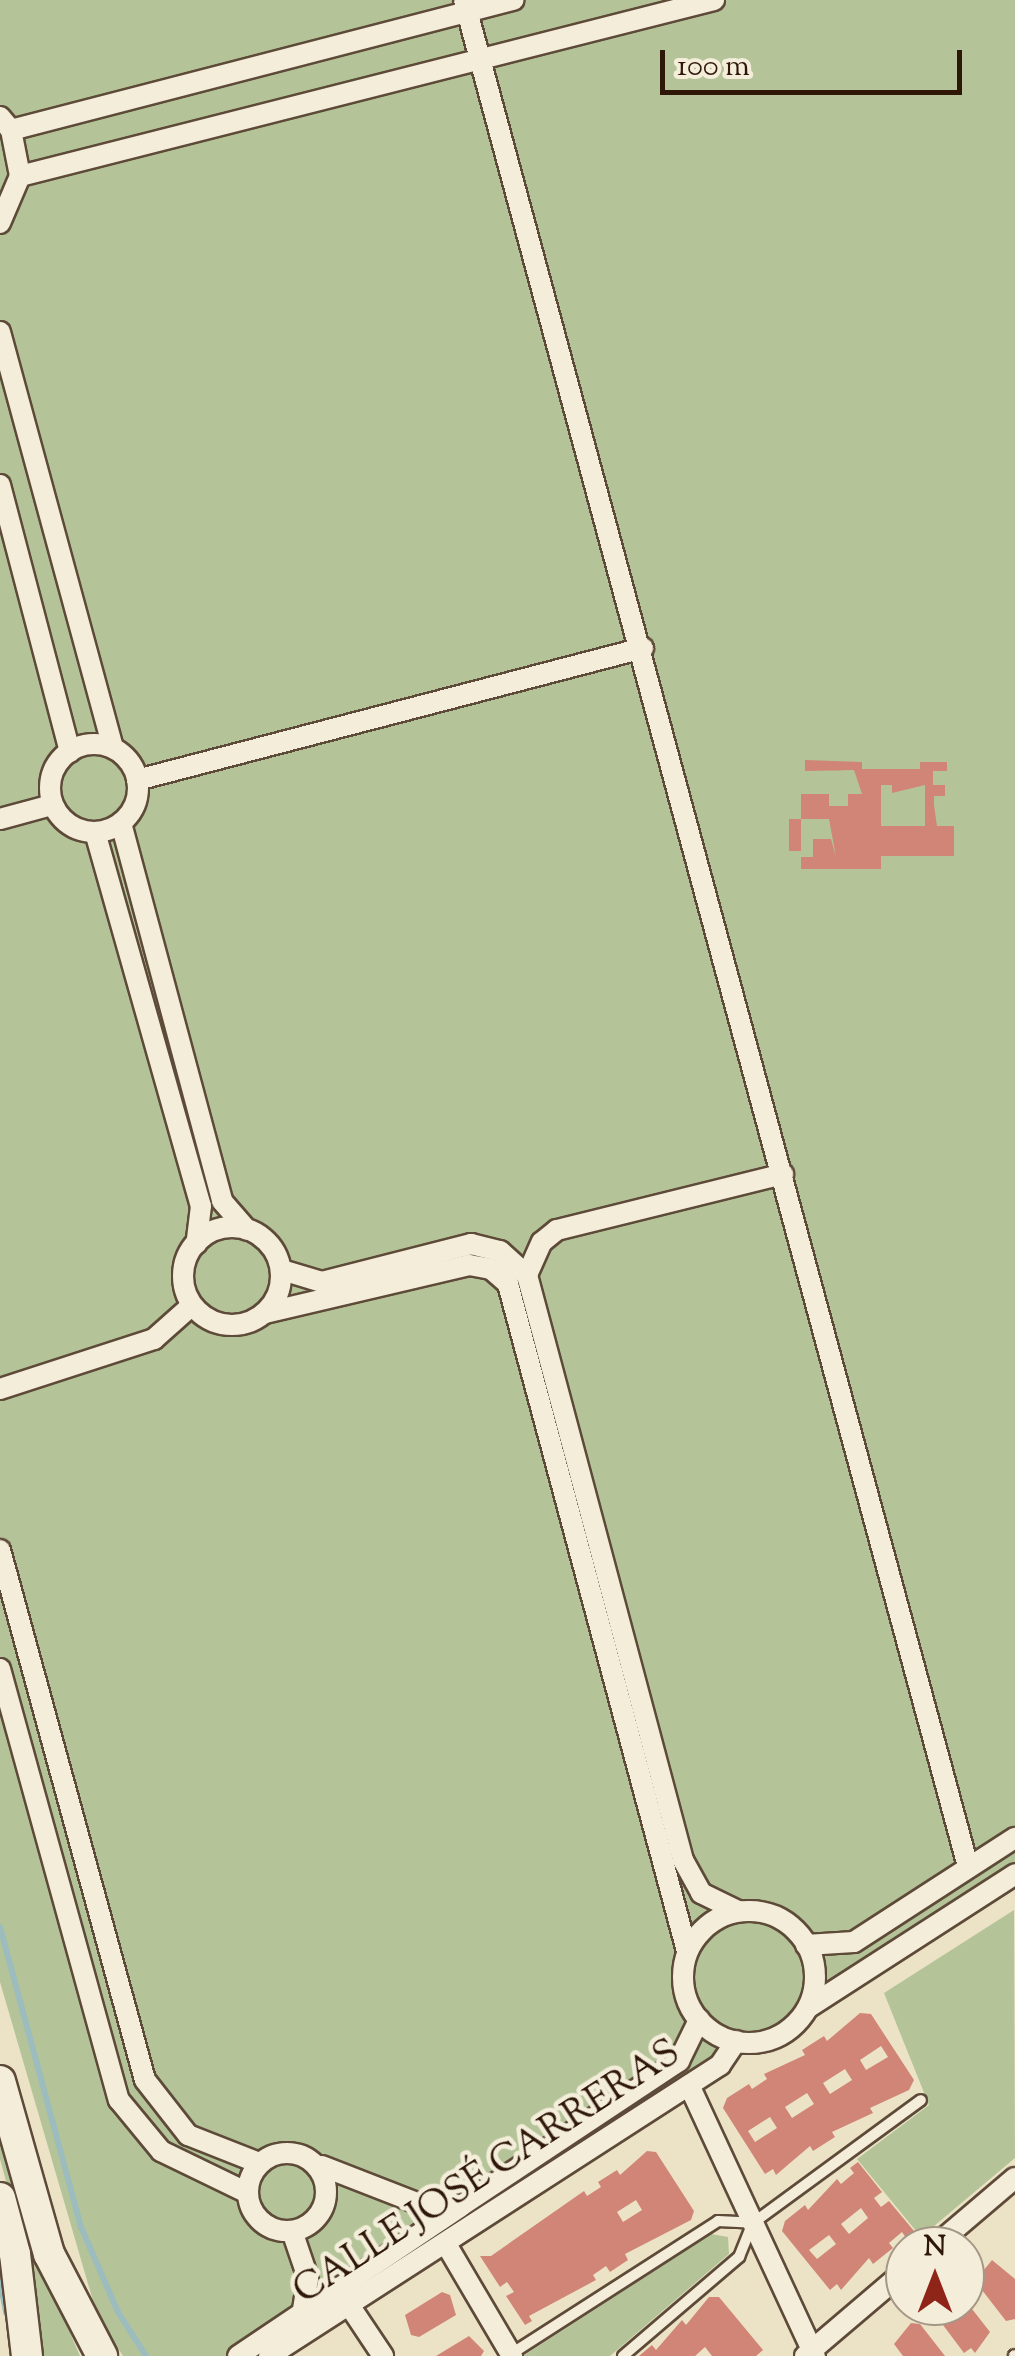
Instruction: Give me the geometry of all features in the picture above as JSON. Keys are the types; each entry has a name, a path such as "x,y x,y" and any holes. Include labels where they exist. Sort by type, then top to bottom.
{"main road":[{"path":"0,2082 49,2254 102,2356"},
{"path":"0,2198 15,2254 27,2356"}],"street":[{"path":"0,223 20,176 6,124 465,6 513,0"},
{"path":"20,176 480,63 714,0"},
{"path":"465,6 643,648 968,1867"},
{"path":"0,332 113,748 137,780 132,810 121,823 95,832 62,820 52,805 53,770 70,752 96,744 113,748"},
{"path":"0,485 70,752"},
{"path":"137,780 643,648"},
{"path":"0,819 52,805"},
{"path":"121,823 222,1201 247,1230 273,1248 282,1270 279,1293 265,1312"},
{"path":"95,832 201,1206 196,1244 183,1270 191,1306 220,1324 244,1324 265,1312 469,1265 491,1269 508,1284 687,1951"},
{"path":"527,1275 542,1242 557,1230 783,1174"},
{"path":"196,1244 209,1232 247,1230"},
{"path":"282,1270 322,1282 471,1244 500,1251 527,1275 683,1860 701,1893 738,1911 785,1921 806,1945 816,1983 809,2006"},
{"path":"0,1389 154,1339 191,1306"},
{"path":"0,1550 145,2080 188,2134 259,2164"},
{"path":"0,1669 119,2100 161,2151 246,2192"},
{"path":"806,1945 854,1942 1015,1838"},
{"path":"738,1911 699,1932 687,1951 682,1977 699,2020 736,2041 774,2039 809,2006 1015,1875"},
{"name":"CALLE JOSÉ CARRERAS","path":"238,2356 302,2308 680,2061 699,2020"},
{"name":"CALLE JOSÉ CARRERAS","path":"269,2356 351,2308 720,2065 736,2041"},
{"path":"689,2085 810,2354 885,2288"},
{"path":"322,2166 323,2207 314,2221 292,2231 268,2228 255,2218 246,2192 259,2164 280,2153 322,2166 417,2203 461,2206"},
{"path":"959,2226 1015,2178"},
{"path":"292,2231 308,2278 302,2308"},
{"path":"446,2244 511,2355"},
{"path":"336,2287 383,2356"}],"lane":[{"path":"623,2356 739,2258 753,2222 921,2100"},
{"path":"511,2355 718,2220 753,2222"}],"green space":[{"path":"0,0 1015,0 1015,1872 396,2270 230,2356 123,2356 98,2318 0,1982"},
{"path":"1014,1910 1015,2158 934,2226 912,2226 857,2159 929,2105 884,1993"},
{"path":"0,2124 42,2267 80,2356 40,2356 22,2240 0,2159"},
{"path":"711,2234 728,2237 729,2254 610,2356 523,2356"}],"building":[{"path":"805,760 862,762 862,769 920,769 920,762 947,762 947,771 933,771 933,785 945,785 945,796 934,796 934,805 937,826 954,826 954,856 881,856 881,869 801,869 801,857 813,857 813,839 831,839 836,857 829,819 801,819 801,794 829,794 829,806 848,806 848,794 862,794 854,770 805,771","holes":["881,785 892,785 892,793 925,785 925,826 881,826"]},
{"path":"789,819 801,819 801,851 789,851"},
{"path":"860,2013 871,2014 914,2080 909,2090 832,2132 835,2137 813,2151 810,2146 776,2175 773,2169 765,2174 723,2108 727,2098 749,2084 752,2089 767,2079 764,2074 805,2055 802,2050 824,2036 827,2041","holes":["881,2046 888,2057 866,2070 860,2060","845,2069 852,2080 830,2094 823,2083","807,2093 814,2104 792,2118 785,2107","770,2117 777,2128 755,2142 748,2131"]},
{"path":"647,2151 656,2152 694,2211 691,2220 625,2254 628,2260 610,2272 606,2266 593,2275 596,2280 529,2316 532,2321 525,2325 506,2296 514,2292 507,2282 500,2287 480,2256 491,2256 584,2191 587,2196 601,2187 598,2182 617,2170 620,2175","holes":["636,2200 642,2210 623,2222 617,2212"]},
{"path":"858,2162 882,2192 874,2198 881,2207 889,2201 910,2226 885,2226 885,2254 873,2264 869,2258 841,2290 837,2284 830,2290 782,2231 785,2221 805,2205 808,2210 837,2179 841,2184 854,2173 850,2168","holes":["861,2208 868,2218 849,2234 841,2224","829,2235 836,2244 817,2259 809,2250"]},
{"path":"992,2260 1015,2279 1015,2319 1006,2321 985,2294 985,2269"},
{"path":"442,2292 450,2295 456,2315 419,2337 411,2335 405,2315"},
{"path":"709,2297 719,2297 763,2350 756,2356 712,2356 705,2347 695,2356 639,2356 652,2345 656,2350 682,2320 686,2325"},
{"path":"909,2326 922,2326 945,2356 903,2356 894,2344"},
{"path":"944,2326 985,2326 990,2332 975,2353 971,2348 964,2353"},
{"path":"469,2336 484,2351 481,2356 436,2356"}],"waterway":[{"path":"0,1927 81,2227 118,2312 146,2356"},
{"path":"0,2281 6,2313"}]}
